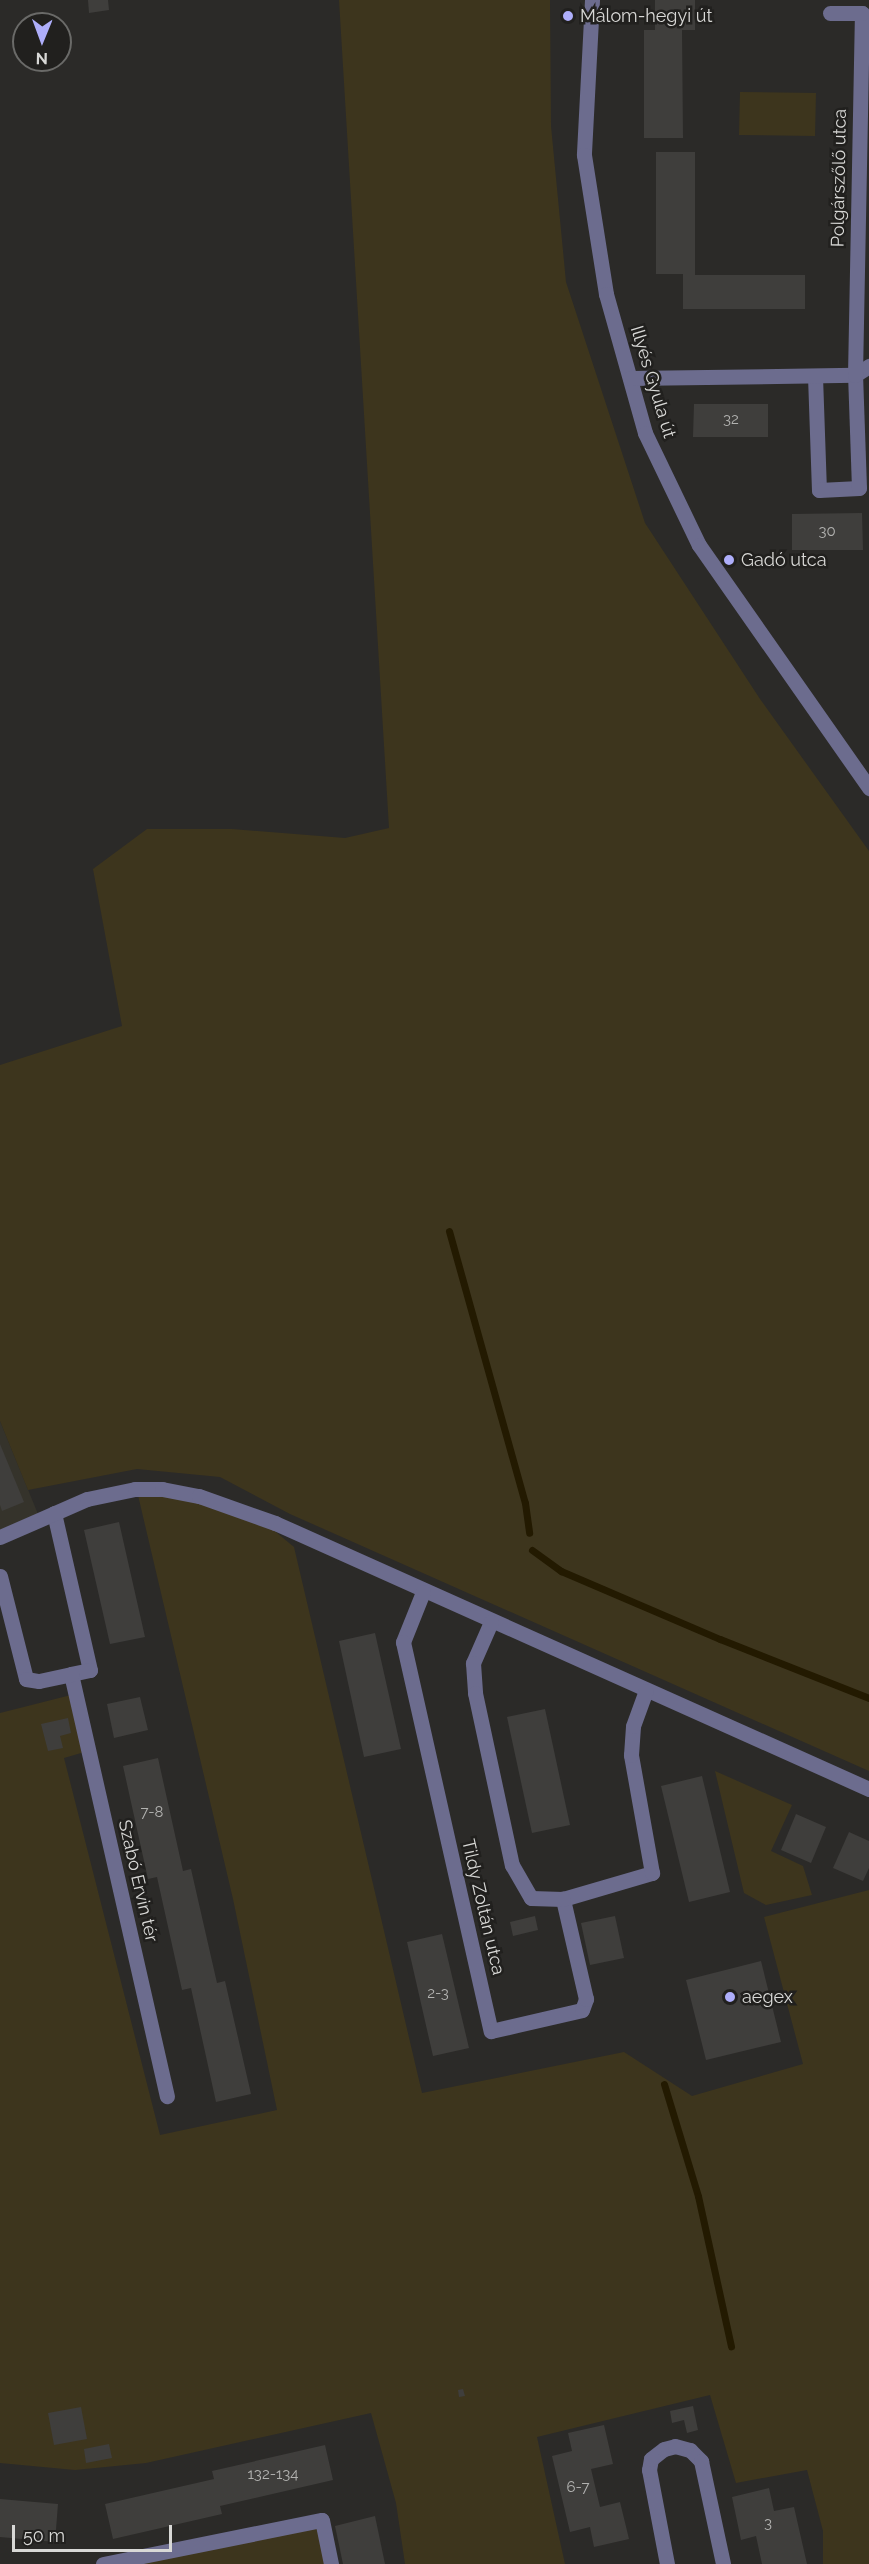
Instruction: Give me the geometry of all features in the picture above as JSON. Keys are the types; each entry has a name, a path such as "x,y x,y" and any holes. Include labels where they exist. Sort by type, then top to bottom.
{"street":[{"name":"Illyés Gyula út","path":"592,0 584,154 606,294 645,433 699,544 869,788"},
{"name":"Polgárszőlő utca","path":"815,376 819,490 858,488 855,375 862,13 830,13"},
{"path":"630,378 855,375 869,366"},
{"path":"0,1538 87,1499 135,1489 200,1496 275,1522 423,1592 869,1789"},
{"path":"0,1576 26,1679 39,1681 90,1670 54,1513"},
{"name":"Tildy Zoltán utca","path":"423,1592 403,1642 490,2031 582,2010 586,2000 563,1899"},
{"name":"Tildy Zoltán utca","path":"491,1622 473,1663 474,1683 512,1865 531,1898 563,1899 652,1873 631,1755 633,1726 646,1691"},
{"name":"Szabó Ervin tér","path":"70,1674 167,2096"},
{"path":"667,2564 649,2470 651,2459 664,2449 675,2446 690,2450 701,2461 723,2564"},
{"path":"104,2564 322,2520 331,2564"}],"shaded area":[{"path":"339,0 550,0 551,126 566,282 645,523 760,699 869,851 869,1771 290,1514 220,1477 137,1469 28,1490 0,1421 0,1065 122,1026 93,869 147,829 232,829 345,838 389,828"},
{"path":"740,92 816,93 815,136 739,135"},
{"path":"0,1421 40,1519 0,1537"},
{"path":"137,1491 199,1503 271,1528 294,1547 422,2093 624,2052 692,2096 803,2064 764,1917 869,1890 869,2564 823,2564 823,2531 807,2470 736,2483 710,2395 537,2437 565,2564 405,2564 396,2503 371,2413 146,2463 75,2470 0,2463 0,1713 75,1694 88,1751 64,1758 160,2135 277,2110 233,1899"},
{"path":"715,1771 792,1805 771,1851 803,1866 812,1895 766,1905 744,1893"},
{"path":"321,2523 329,2564 114,2564"}],"building":[{"path":"88,0 108,0 109,10 89,13"},
{"path":"655,0 695,0 695,30 682,30 683,138 644,138 644,30 655,30"},
{"path":"656,152 695,152 695,275 805,275 805,309 683,309 683,274 656,274"},
{"path":"694,404 768,404 768,437 693,437"},
{"path":"862,513 863,550 792,550 792,514"},
{"path":"0,1444 24,1502 2,1511 0,1505"},
{"path":"119,1522 145,1637 110,1644 84,1530"},
{"path":"375,1633 401,1749 364,1757 339,1641"},
{"path":"140,1697 148,1730 114,1738 107,1704"},
{"path":"545,1709 570,1825 532,1833 507,1717"},
{"path":"68,1718 71,1733 60,1736 63,1748 48,1751 41,1724"},
{"path":"158,1758 183,1871 191,1869 217,1983 225,1981 251,2094 216,2102 191,1988 182,1990 157,1877 148,1879 123,1766"},
{"path":"702,1776 730,1892 689,1902 661,1786"},
{"path":"796,1814 826,1827 811,1863 781,1850"},
{"path":"849,1832 869,1841 869,1868 863,1881 833,1868"},
{"path":"535,1916 538,1930 513,1936 510,1922"},
{"path":"615,1916 624,1958 590,1965 581,1923"},
{"path":"442,1934 469,2048 433,2056 407,1942"},
{"name":"aegex","path":"761,1961 781,2042 706,2060 686,1980"},
{"path":"463,2389 465,2396 459,2397 458,2390"},
{"path":"693,2406 698,2430 687,2433 684,2420 672,2423 670,2411"},
{"path":"81,2407 87,2439 54,2445 48,2413"},
{"path":"604,2425 613,2464 591,2469 600,2507 620,2502 629,2539 594,2547 590,2527 570,2532 552,2456 572,2451 568,2433"},
{"path":"109,2444 112,2458 86,2463 84,2449"},
{"path":"325,2445 333,2480 220,2506 222,2514 113,2539 105,2504 214,2479 212,2471"},
{"path":"769,2488 774,2511 794,2507 807,2564 762,2564 756,2536 741,2540 732,2497"},
{"path":"0,2499 58,2504 55,2542 0,2537"},
{"path":"375,2516 385,2564 343,2564 335,2526"}],"waterway":[{"path":"449,1231 525,1503 529,1533"},
{"path":"532,1550 561,1571 720,1639 869,1698"},
{"path":"664,2084 698,2196 731,2346"}],"place":[{"name":"Málom-hegyi út","path":"568,16"},
{"name":"Gadó utca","path":"729,560"},
{"name":"aegex","path":"730,1997"}]}
